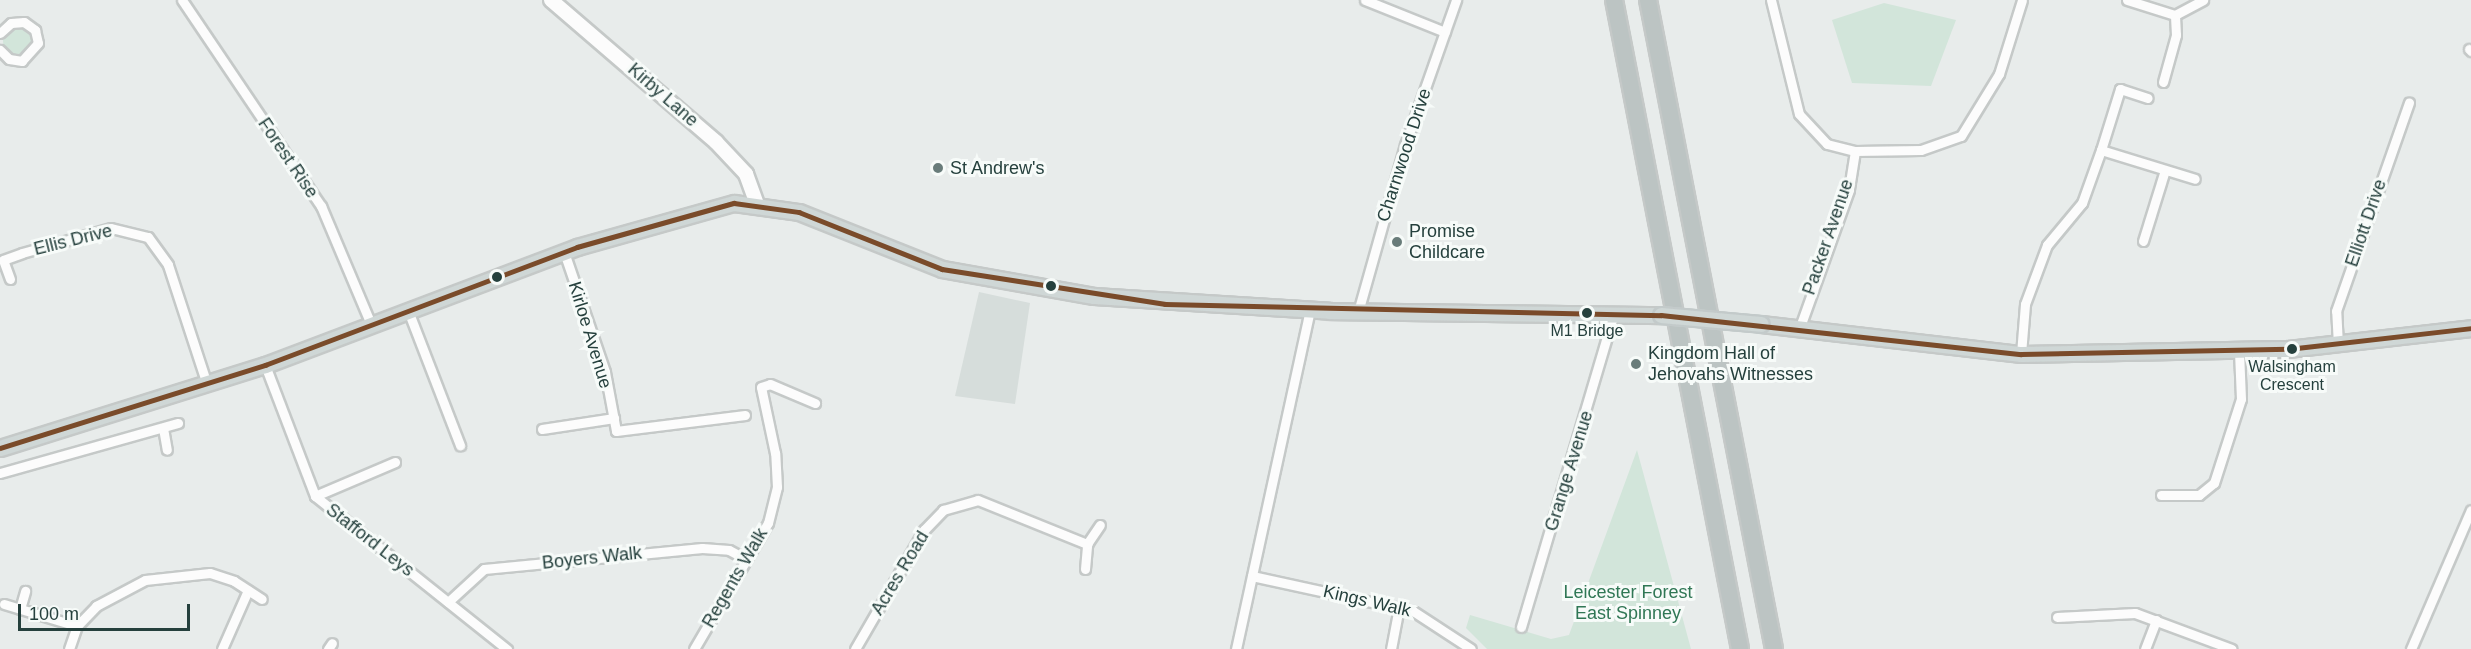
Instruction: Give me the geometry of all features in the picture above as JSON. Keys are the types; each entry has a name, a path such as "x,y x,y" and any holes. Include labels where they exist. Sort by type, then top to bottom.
{"highway":[{"path":"1614,0 1740,649"},
{"path":"1648,0 1774,649"}],"main road":[{"path":"0,448 265,366 564,252 708,207 757,204 799,212 905,257 989,279 1165,304 1310,311 1621,314 1761,324 2021,354 2238,351 2338,345 2471,328"}],"street":[{"name":"Forest Rise","path":"182,0 321,206 372,327"},
{"name":"Kirby Lane","path":"551,0 716,142 746,174 757,204"},
{"path":"1365,0 1445,32"},
{"name":"Charnwood Drive","path":"1358,312 1405,145 1456,0"},
{"path":"1770,0 1799,114 1827,144 1855,151 1921,150 1961,136 1999,74 2022,0"},
{"path":"2127,0 2175,15 2203,0"},
{"path":"2163,82 2176,35 2175,15"},
{"path":"0,33 11,23 24,22 35,30 38,43 22,61 9,60 0,50"},
{"path":"2021,354 2025,304 2039,265 2056,230 2082,203 2120,89 2148,98"},
{"name":"Elliott Drive","path":"2338,345 2336,311 2409,102"},
{"path":"2101,150 2195,179"},
{"name":"Packer Avenue","path":"1799,330 1849,190 1855,151"},
{"path":"2143,241 2165,170"},
{"name":"Ellis Drive","path":"10,279 3,260 22,253 111,228 148,237 168,265 207,384"},
{"name":"Kirloe Avenue","path":"564,252 605,372 614,418"},
{"path":"1236,649 1310,311"},
{"path":"409,313 460,445"},
{"name":"Grange Avenue","path":"1521,627 1621,314"},
{"path":"2161,495 2199,495 2214,483 2241,399 2238,351"},
{"name":"Stafford Leys","path":"265,366 315,496 507,649"},
{"name":"Regents Walk","path":"694,649 768,523 777,487 760,387 770,384 815,403"},
{"path":"542,429 614,418 616,431 745,415"},
{"path":"0,473 178,423"},
{"path":"162,428 167,450"},
{"path":"315,496 395,462"},
{"name":"Acres Road","path":"855,649 924,530 943,510 978,500 1087,544"},
{"path":"2411,649 2471,510"},
{"path":"1085,569 1087,544 1100,525"},
{"name":"Boyers Walk","path":"448,603 484,569 702,548 729,549 746,559"},
{"path":"69,649 77,626 111,595 164,575 210,573 262,599"},
{"name":"Kings Walk","path":"1252,576 1399,607 1442,625 1471,649"},
{"path":"222,649 248,590"},
{"path":"20,609 25,591"},
{"path":"4,604 77,626"},
{"path":"1391,649 1399,607"},
{"path":"2057,617 2135,613 2232,649"},
{"path":"2145,649 2156,620"}],"shaded area":[{"path":"979,292 1030,303 1015,404 955,396"}],"green space":[{"path":"1884,3 1956,20 1931,86 1852,83 1832,20"},
{"path":"18,26 29,30 33,41 29,52 18,56 7,52 3,41 7,30"},
{"name":"Leicester Forest East Spinney","path":"1637,450 1691,649 1487,649 1466,628 1470,615 1551,639 1569,635"}],"transit line":[{"path":"0,448 265,365 577,247 734,203 799,212 942,269 1165,304 1661,315 2021,354 2288,349 2471,328"}],"place":[{"name":"St Andrew's","path":"938,168"},
{"name":"Promise Childcare","path":"1397,242"},
{"name":"M1 Bridge","path":"1587,313"},
{"name":"Walsingham Crescent","path":"2292,349"},
{"name":"Kingdom Hall of Jehovahs Witnesses","path":"1636,364"}]}
